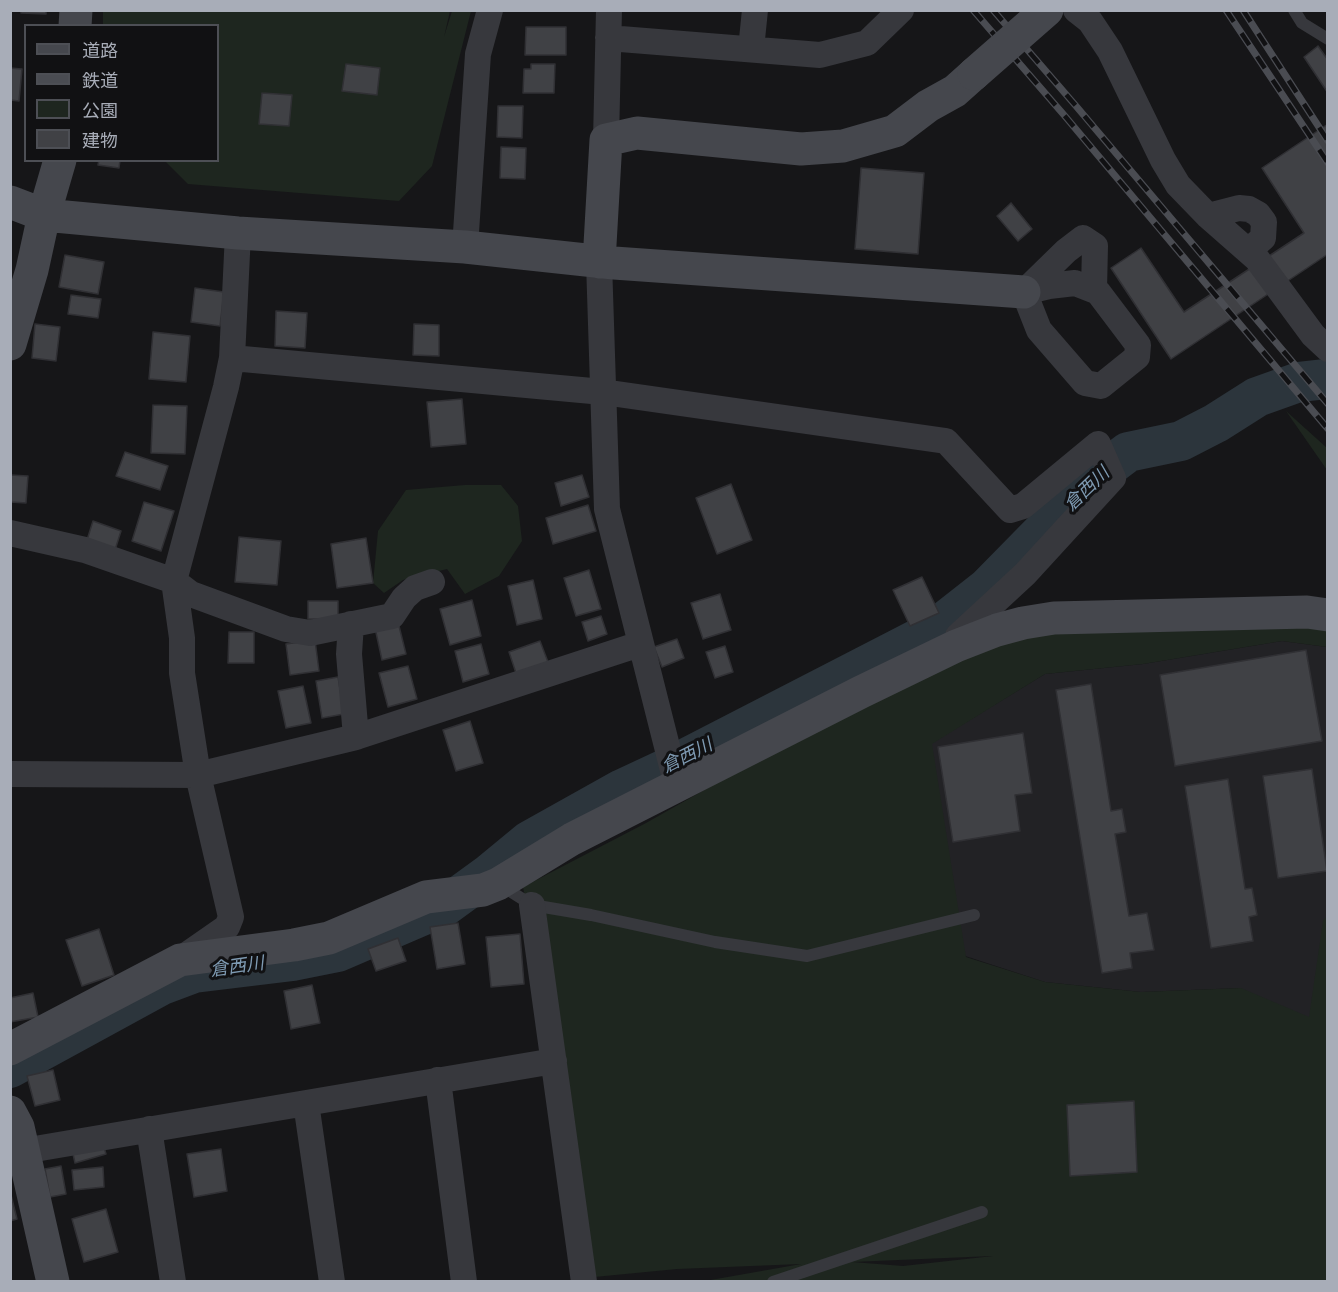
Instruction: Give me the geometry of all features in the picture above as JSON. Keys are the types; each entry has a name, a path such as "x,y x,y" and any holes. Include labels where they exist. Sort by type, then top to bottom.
{"street":[{"path":"465,247 478,54 490,10"},
{"path":"609,10 606,140 599,262 607,509 677,786"},
{"path":"751,49 755,10"},
{"path":"608,38 820,55 867,43 901,10"},
{"path":"606,140 637,133 801,149 843,146 894,131 928,106 954,91 1047,10"},
{"path":"1076,10 1090,21 1110,51 1163,160 1178,185 1208,216 1257,259 1313,335 1328,349"},
{"path":"10,344 32,270 44,215 59,162"},
{"path":"10,202 44,215 238,232 465,247 599,262 1024,292 1048,286 1075,284 1098,292 1138,345 1137,357 1101,386 1085,383 1039,330 1024,292"},
{"path":"1208,216 1239,208 1249,209 1258,214 1264,222 1263,238 1248,251"},
{"path":"10,1049 180,960 227,927 231,916 198,775 182,673 182,638 174,581 232,358 238,232"},
{"path":"1024,292 1066,251 1083,238 1095,246 1094,290"},
{"path":"232,358 603,392 946,441 1010,510 1023,506 1098,444 1113,478 1024,574 958,636 956,646"},
{"path":"10,533 85,550 174,581 191,594 286,629 310,633 392,616 404,598 415,588 432,582"},
{"path":"180,960 294,945 329,938 426,897 483,890 498,884 572,839 900,672 956,646 1023,622 1054,618 1307,612 1328,615"},
{"path":"351,624 349,654 356,738"},
{"path":"10,774 198,775 356,738 640,644"},
{"path":"532,905 584,1281"},
{"path":"23,1151 554,1061"},
{"path":"438,1080 464,1281"},
{"path":"306,1103 332,1281"},
{"path":"10,1112 18,1127 53,1281"},
{"path":"149,1129 173,1281"}],"lane":[{"path":"1294,10 1302,23 1328,39"},
{"path":"498,884 532,905 591,915 715,942 807,956 974,915"},
{"path":"773,1281 982,1212"}],"shaded area":[{"path":"1282,641 1327,647 1327,1281 1261,1281 1264,1236 1241,988 1141,992 1045,982 711,873 1045,674 1143,664"}],"green space":[{"path":"103,11 450,11 444,37 452,11 471,11 432,166 399,201 188,184 166,162 219,162 219,24 103,24"},
{"path":"1286,411 1327,448 1327,470"},
{"path":"465,485 501,485 518,506 522,541 499,576 465,594 447,569 403,580 384,593 373,583 378,531 406,490"},
{"path":"1327,615 1327,647 1282,641 1143,664 1045,674 932,744 966,957 1045,982 1141,992 1241,988 1309,1017 1323,921 1327,916 1327,1281 705,1281 801,1264 677,1269 584,1278 547,1014 523,887 646,823 759,759 1004,635","holes":["993,1256 903,1266 852,1262"]}],"building":[{"path":"21,10 46,10 46,14 21,13"},
{"path":"526,27 566,27 566,55 525,55"},
{"path":"1318,46 1328,60 1328,93 1304,57"},
{"path":"346,64 380,68 377,95 342,91"},
{"path":"531,64 555,64 554,93 523,93 524,69 531,69"},
{"path":"10,68 22,69 19,101 10,100"},
{"path":"262,93 292,95 289,126 259,124"},
{"path":"498,106 523,106 522,138 497,137"},
{"path":"1328,124 1328,254 1171,359 1111,268 1141,248 1184,312 1304,233 1262,168"},
{"path":"501,147 526,148 525,179 500,178"},
{"path":"99,162 120,162 119,168 98,165"},
{"path":"861,168 924,173 918,254 855,249"},
{"path":"1011,203 1032,229 1018,241 997,216"},
{"path":"65,255 104,262 98,294 59,287"},
{"path":"195,288 224,292 220,326 191,322"},
{"path":"71,295 101,299 98,318 68,314"},
{"path":"276,311 307,313 305,348 275,346"},
{"path":"35,324 60,327 56,361 32,358"},
{"path":"414,324 439,325 439,356 413,355"},
{"path":"153,332 190,336 186,382 149,379"},
{"path":"462,399 466,444 431,447 427,402"},
{"path":"153,405 187,406 185,454 151,453"},
{"path":"125,452 168,466 160,490 116,476"},
{"path":"10,475 28,476 26,503 10,502"},
{"path":"582,475 589,497 561,506 555,483"},
{"path":"731,484 752,540 717,554 696,498"},
{"path":"144,502 174,511 161,551 132,541"},
{"path":"588,505 596,531 553,544 546,518"},
{"path":"93,521 121,531 115,550 87,540"},
{"path":"239,537 281,541 277,585 235,582"},
{"path":"366,538 373,583 337,588 331,544"},
{"path":"589,570 601,609 576,616 564,578"},
{"path":"922,577 939,613 910,626 893,590"},
{"path":"533,580 542,619 517,625 508,586"},
{"path":"720,594 731,630 703,639 691,603"},
{"path":"472,600 481,636 450,645 440,609"},
{"path":"308,601 338,601 338,619 308,619"},
{"path":"601,616 607,634 588,641 582,622"},
{"path":"398,622 406,654 382,660 375,628"},
{"path":"229,632 254,632 254,663 228,663"},
{"path":"677,639 684,658 662,667 654,647"},
{"path":"315,640 319,671 290,675 286,644"},
{"path":"540,641 548,662 516,673 509,652"},
{"path":"481,644 489,674 463,682 455,651"},
{"path":"725,646 733,672 715,678 706,652"},
{"path":"1306,650 1322,741 1175,766 1160,675"},
{"path":"408,666 417,699 388,707 379,673"},
{"path":"338,677 344,714 322,718 316,681"},
{"path":"1091,684 1111,811 1122,809 1126,832 1115,834 1129,916 1147,913 1154,950 1130,953 1132,968 1102,973 1056,690"},
{"path":"303,686 311,723 286,728 278,691"},
{"path":"470,721 483,763 456,771 443,730"},
{"path":"1023,733 1032,793 1015,795 1020,831 953,842 938,747"},
{"path":"1312,769 1327,871 1278,878 1263,776"},
{"path":"1228,779 1245,889 1252,888 1257,915 1249,917 1253,941 1211,948 1185,786"},
{"path":"458,923 465,964 437,969 430,927"},
{"path":"99,929 114,975 82,986 66,940"},
{"path":"520,934 524,984 491,987 486,937"},
{"path":"398,938 406,961 376,971 368,949"},
{"path":"312,985 320,1023 291,1029 284,991"},
{"path":"33,993 38,1017 10,1022 10,998"},
{"path":"53,1070 60,1100 35,1106 27,1076"},
{"path":"1134,1101 1137,1172 1070,1176 1067,1105"},
{"path":"101,1137 106,1154 75,1163 71,1145"},
{"path":"221,1149 227,1191 194,1197 187,1154"},
{"path":"61,1166 66,1194 50,1197 45,1169"},
{"path":"103,1167 104,1187 74,1190 72,1170"},
{"path":"10,1191 17,1219 10,1221"},
{"path":"106,1209 118,1252 84,1262 72,1219"}],"waterway":[{"name":"倉西川","path":"10,1068 162,985 194,973 293,961 338,952 445,906 529,841 622,789 931,632 987,588 1099,474 1128,452 1181,441 1216,423 1257,397 1299,382 1326,379"}],"railway":[{"path":"973,10 1328,429"},
{"path":"993,10 1328,404"},
{"path":"1226,10 1328,163"},
{"path":"1243,10 1328,141"}]}
